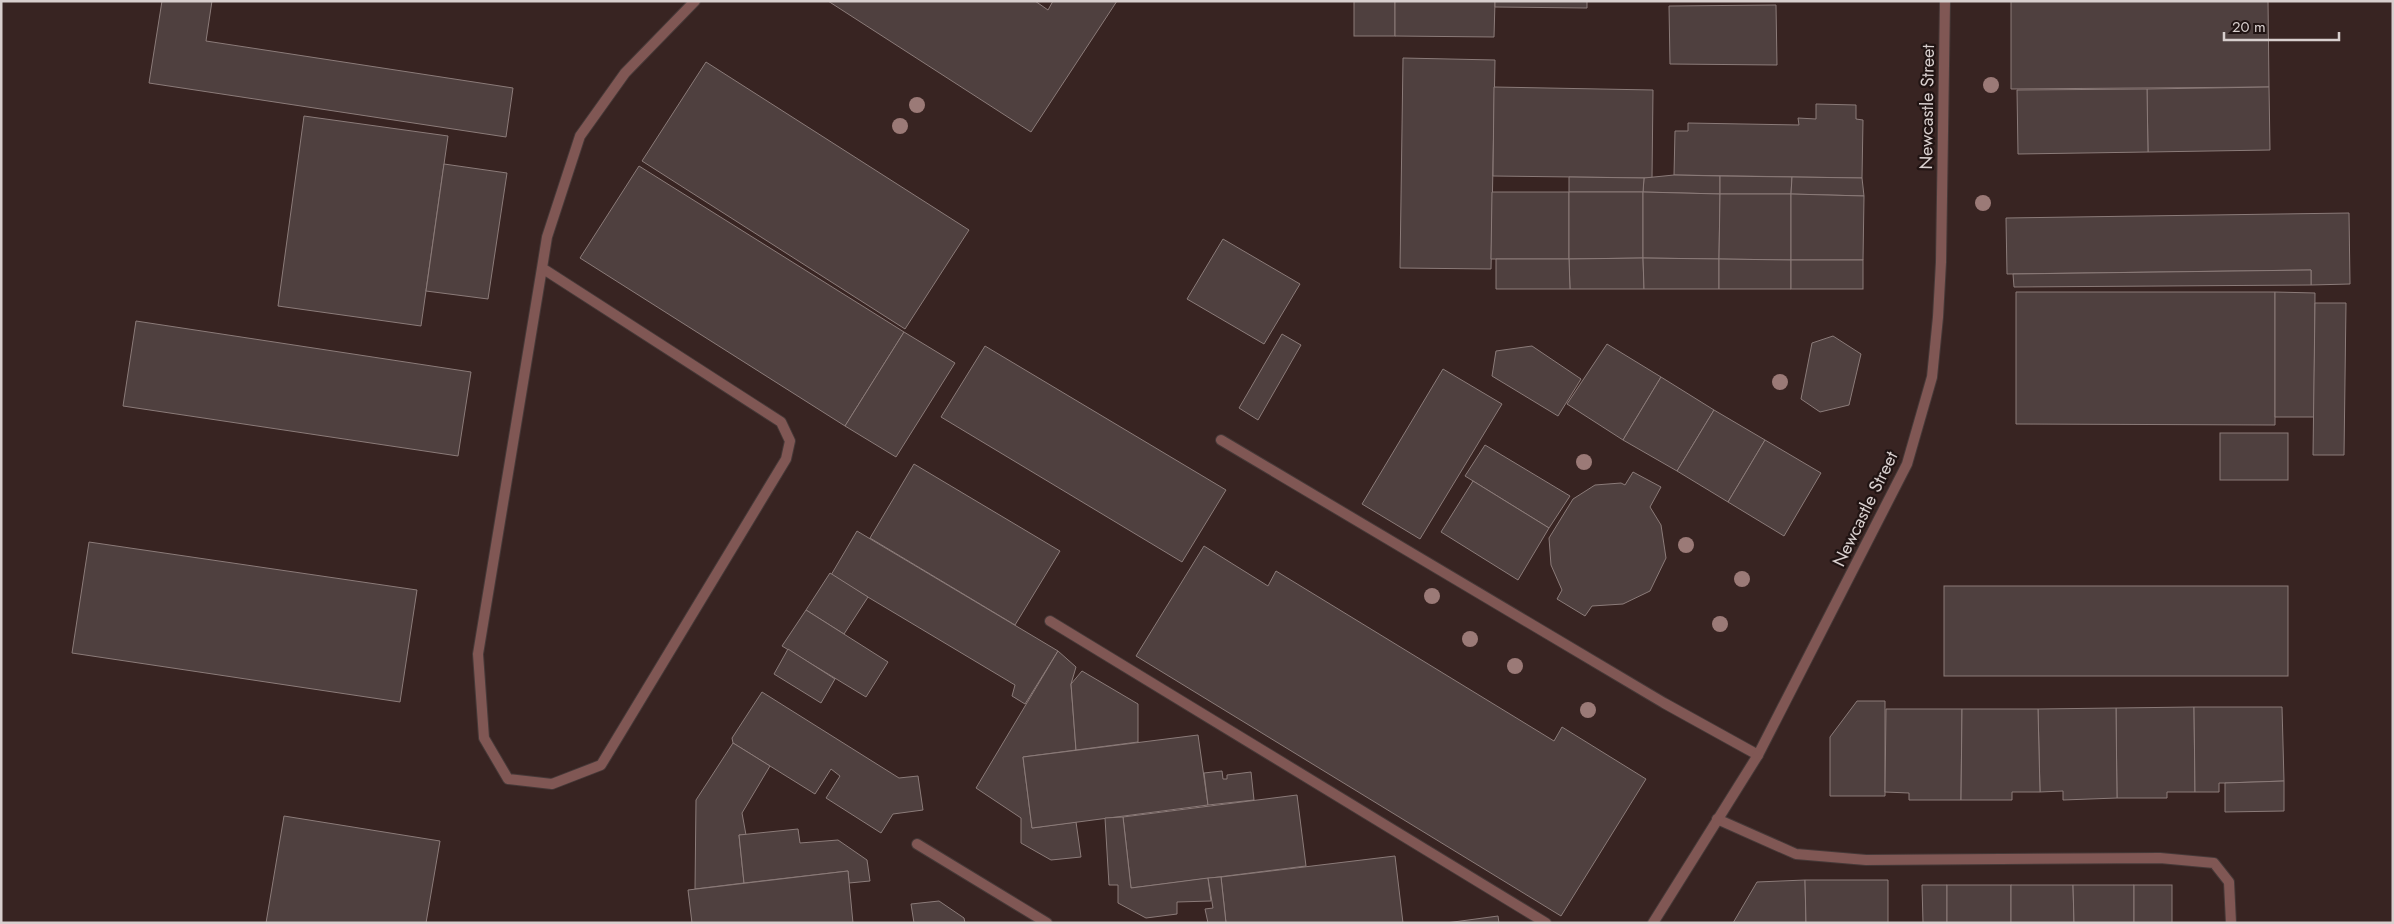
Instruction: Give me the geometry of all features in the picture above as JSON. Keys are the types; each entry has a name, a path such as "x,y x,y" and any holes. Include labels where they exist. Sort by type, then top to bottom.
{"street":[{"path":"542,268 781,422 790,442 786,459 601,765 552,784 508,779 484,738 478,654 547,237 580,136 624,73 695,1"},
{"name":"Newcastle Street","path":"1653,923 1758,755 1907,464 1932,377 1941,262 1945,1"},
{"path":"1221,440 1664,703 1758,755"},
{"path":"1050,621 1546,923"},
{"path":"1717,819 1796,854 1858,859 2160,858 2214,863 2229,882 2231,923"},
{"path":"917,844 1047,923"}],"shaded area":[{"path":"1,1 2393,1 2393,923 1,923"}],"building":[{"path":"162,1 212,1 206,41 513,88 506,137 149,83"},
{"path":"828,1 1035,1 1048,10 1053,1 1117,1 1031,132"},
{"path":"1354,1 1395,1 1395,36 1354,36"},
{"path":"1395,1 1495,1 1494,37 1395,36"},
{"path":"1495,1 1587,1 1587,8 1495,7"},
{"path":"2011,1 2268,1 2269,87 2011,89"},
{"path":"1776,5 1777,65 1670,64 1669,6"},
{"path":"1403,58 1495,60 1491,269 1400,268"},
{"path":"706,62 969,230 905,329 642,161"},
{"path":"1494,87 1653,90 1652,178 1493,176"},
{"path":"2269,87 2270,150 2148,152 2147,89"},
{"path":"2147,89 2148,152 2018,154 2017,90"},
{"path":"1816,104 1856,105 1856,119 1863,120 1862,178 1674,175 1675,131 1688,131 1688,123 1799,125 1798,118 1816,119"},
{"path":"304,116 448,136 421,326 278,306"},
{"path":"444,164 507,173 488,299 426,291"},
{"path":"639,166 904,332 845,426 580,258"},
{"path":"1674,175 1720,176 1720,194 1643,192 1644,178"},
{"path":"1720,176 1792,177 1791,194 1720,194"},
{"path":"1569,177 1644,178 1643,192 1569,192"},
{"path":"1792,177 1862,178 1864,196 1791,194"},
{"path":"1492,192 1569,192 1569,259 1491,259"},
{"path":"1569,192 1643,192 1643,258 1569,259"},
{"path":"1643,192 1720,194 1719,259 1643,258"},
{"path":"1720,194 1791,194 1791,260 1719,259"},
{"path":"1791,194 1864,196 1863,260 1791,260"},
{"path":"2349,213 2350,284 2311,285 2311,270 2007,274 2006,218"},
{"path":"1223,239 1300,284 1264,344 1187,299"},
{"path":"1643,258 1644,289 1570,289 1569,259"},
{"path":"1643,258 1719,259 1719,289 1644,289"},
{"path":"1496,259 1569,259 1570,289 1496,289"},
{"path":"1719,259 1791,260 1791,289 1719,289"},
{"path":"1791,260 1863,260 1863,289 1791,289"},
{"path":"2311,270 2311,285 2014,287 2013,274"},
{"path":"2016,292 2275,292 2275,425 2016,424"},
{"path":"2275,292 2315,293 2314,417 2275,417"},
{"path":"2315,303 2346,303 2344,455 2313,455"},
{"path":"136,321 471,372 458,456 123,406"},
{"path":"904,332 955,363 896,457 845,426"},
{"path":"1282,334 1301,345 1258,420 1239,408"},
{"path":"1833,336 1861,354 1849,405 1820,412 1801,399 1812,343"},
{"path":"1607,344 1661,377 1623,440 1567,404"},
{"path":"985,346 1226,490 1182,562 941,417"},
{"path":"1532,346 1581,379 1558,416 1492,376 1496,351"},
{"path":"1443,369 1502,404 1420,539 1362,504"},
{"path":"1661,377 1714,410 1677,471 1623,440"},
{"path":"1714,410 1765,440 1728,502 1677,471"},
{"path":"2220,433 2288,433 2288,480 2220,480"},
{"path":"1765,440 1821,473 1784,536 1728,502"},
{"path":"1485,445 1570,496 1549,528 1465,476"},
{"path":"914,464 1060,551 1015,625 870,538"},
{"path":"1633,472 1661,487 1650,507 1661,525 1666,558 1650,591 1623,604 1592,606 1585,616 1557,599 1562,590 1551,565 1549,538 1573,499 1595,485 1621,483 1625,485"},
{"path":"1473,481 1549,528 1518,580 1441,532"},
{"path":"857,531 1058,651 1025,704 1012,696 1015,685 831,575"},
{"path":"89,542 417,590 400,702 72,653"},
{"path":"1204,546 1268,586 1276,571 1554,741 1562,727 1646,779 1561,916 1136,656"},
{"path":"830,573 868,597 844,634 806,610"},
{"path":"1944,586 2288,586 2288,676 1944,676"},
{"path":"806,610 888,662 866,697 782,646"},
{"path":"788,649 835,679 821,703 774,674"},
{"path":"1058,651 1076,667 1071,684 1076,750 1023,757 1032,828 1076,822 1081,857 1051,860 1021,843 1021,818 976,788"},
{"path":"1082,671 1138,704 1138,742 1076,750 1071,684"},
{"path":"762,692 899,778 918,776 923,810 893,814 881,833 826,798 840,776 831,769 815,794 733,743 732,738"},
{"path":"1857,701 1885,701 1885,796 1830,796 1830,737"},
{"path":"2194,707 2195,792 2167,792 2167,798 2117,798 2116,708"},
{"path":"2194,707 2282,707 2284,781 2219,783 2219,792 2195,792"},
{"path":"2116,708 2117,798 2063,800 2063,791 2040,792 2038,709"},
{"path":"1886,709 1962,709 1961,800 1909,800 1909,793 1885,792"},
{"path":"1962,709 2038,709 2040,792 2012,792 2012,800 1961,800"},
{"path":"1198,735 1208,805 1032,828 1023,757"},
{"path":"733,743 770,766 742,813 746,835 739,835 744,883 695,889 696,800"},
{"path":"1222,771 1223,779 1227,779 1227,775 1251,772 1254,800 1208,805 1204,773"},
{"path":"2284,781 2284,811 2225,812 2225,783"},
{"path":"1297,795 1306,866 1131,888 1123,817"},
{"path":"284,816 440,841 426,923 266,923"},
{"path":"1123,817 1131,888 1208,878 1211,901 1177,902 1177,914 1146,918 1118,903 1118,885 1109,885 1105,818"},
{"path":"798,829 800,843 838,840 867,860 870,881 849,883 848,871 744,883 739,835"},
{"path":"1395,856 1403,923 1226,923 1221,877"},
{"path":"848,871 853,923 692,923 688,890"},
{"path":"1221,877 1226,923 1208,923 1205,909 1213,908 1208,878"},
{"path":"1805,880 1806,923 1733,923 1757,882"},
{"path":"1805,880 1888,880 1888,923 1806,923"},
{"path":"1922,885 1947,885 1947,923 1923,923"},
{"path":"1947,885 2011,885 2011,923 1947,923"},
{"path":"2011,885 2073,885 2074,923 2011,923"},
{"path":"2073,885 2134,885 2134,923 2074,923"},
{"path":"2134,885 2172,885 2172,923 2134,923"},
{"path":"939,901 964,918 965,923 914,923 911,904"},
{"path":"1498,916 1499,923 1446,923"}]}
